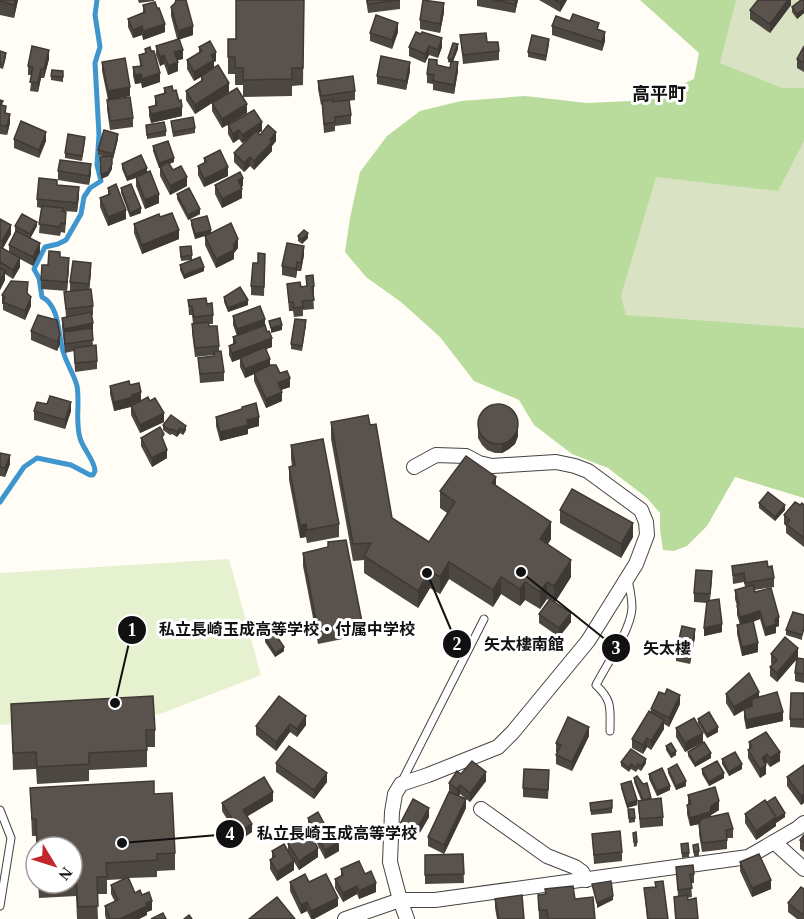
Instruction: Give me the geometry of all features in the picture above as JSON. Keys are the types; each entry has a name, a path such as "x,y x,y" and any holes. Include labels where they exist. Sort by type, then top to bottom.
{"street":[{"path":"407,919 390,862 392,812 395,794 401,784 498,747 513,732 588,641 636,564 646,535 646,522 641,510 588,471 575,466 556,462 492,466 479,463 466,456 436,455 414,467"},
{"path":"481,809 548,856 575,867 582,872 586,880"},
{"path":"345,919 400,900 435,900 748,857 798,828 804,822"},
{"path":"774,842 804,869"}],"lane":[{"path":"610,731 610,706 606,694 596,685 626,630 632,610 627,578"},
{"path":"401,784 484,619"},
{"path":"0,810 11,838 0,906"}],"green space":[{"path":"640,0 804,0 804,498 735,477 707,526 687,546 674,551 663,550 660,513 647,498 608,468 572,454 534,425 519,400 474,381 440,337 401,302 366,277 345,252 360,172 387,136 420,111 461,101 525,96 587,103 630,101 669,90 694,79 699,53"},
{"path":"736,0 804,0 804,88 782,88 720,63"},
{"path":"804,141 804,328 626,315 621,296 656,177 778,191"},
{"path":"229,559 261,675 160,714 0,725 0,573"}],"building":[{"path":"0,0 15,0 14,5"},
{"path":"176,0 186,0 193,26 178,31 171,7"},
{"path":"236,0 304,0 303,68 292,68 292,79 243,80 243,68 235,68 235,57 228,57 228,39 236,39"},
{"path":"367,0 400,0 368,4"},
{"path":"423,0 444,3 440,24 420,20"},
{"path":"493,0 516,0 515,4"},
{"path":"758,0 788,0 770,24 750,10"},
{"path":"804,0 804,9 797,14 792,7"},
{"path":"155,2 165,24 143,31 142,26 133,30 128,19 145,12 143,5"},
{"path":"573,14 599,23 597,29 605,32 602,42 552,26 556,16 570,21"},
{"path":"376,15 398,23 392,40 370,33"},
{"path":"416,32 442,38 438,50 429,46 425,54 409,47"},
{"path":"486,33 487,42 498,42 499,51 463,55 460,35"},
{"path":"532,35 549,39 546,56 528,52"},
{"path":"179,39 183,50 174,52 178,62 168,66 164,55 160,57 156,46"},
{"path":"210,41 216,52 211,55 214,60 194,72 187,60 202,51 199,47"},
{"path":"453,43 458,44 452,60 448,58"},
{"path":"32,46 49,50 38,83 30,82 33,67 28,66"},
{"path":"804,46 804,63 797,59"},
{"path":"150,47 151,51 154,51 160,73 142,79 141,74 135,75 133,67 142,66 139,55 146,53 145,49"},
{"path":"0,51 6,53 3,65 0,64"},
{"path":"381,56 410,62 406,81 377,76"},
{"path":"125,58 130,87 108,91 102,62"},
{"path":"429,59 437,60 437,65 450,68 451,61 458,62 454,85 433,81 434,75 427,74"},
{"path":"218,65 229,83 195,105 186,91 203,80 201,76"},
{"path":"52,70 63,71 63,77 51,76"},
{"path":"353,76 355,91 321,96 318,81"},
{"path":"172,86 173,91 176,90 179,101 181,100 182,107 151,114 149,107 157,105 155,96 166,93 164,88"},
{"path":"237,88 247,104 222,119 212,103"},
{"path":"130,97 133,118 110,121 107,100"},
{"path":"0,100 3,101 1,105 6,106 5,113 10,114 7,126 0,125"},
{"path":"333,100 333,102 349,100 351,115 335,117 335,122 324,124 322,101"},
{"path":"254,110 262,122 242,135 239,130 233,134 228,125"},
{"path":"193,117 195,128 173,132 171,121"},
{"path":"21,121 46,132 39,150 14,139"},
{"path":"164,122 166,131 147,135 146,125"},
{"path":"268,125 276,132 270,140 272,142 254,161 250,157 244,163 234,153 256,131 260,135"},
{"path":"104,130 118,134 113,154 98,150"},
{"path":"68,134 85,137 82,156 65,153"},
{"path":"168,141 174,158 159,163 153,146"},
{"path":"220,150 228,167 204,179 198,166 206,162 204,158"},
{"path":"141,155 147,168 127,177 122,164"},
{"path":"112,156 112,164 108,172 101,174 100,157"},
{"path":"60,160 91,164 89,176 58,171"},
{"path":"168,162 173,170 181,166 187,177 170,186 160,167"},
{"path":"150,171 159,194 145,200 136,177"},
{"path":"240,172 243,178 238,180 242,189 222,199 215,185"},
{"path":"39,178 57,180 57,185 79,187 77,203 37,199"},
{"path":"116,184 126,210 108,217 100,198 110,194 108,188"},
{"path":"131,184 141,208 130,213 121,188"},
{"path":"189,188 200,209 188,215 177,194"},
{"path":"42,206 63,208 62,211 66,212 65,224 61,223 60,227 39,224"},
{"path":"172,213 179,230 142,245 134,224 159,214 160,217"},
{"path":"22,214 37,222 30,234 15,226"},
{"path":"207,216 211,230 195,234 191,220"},
{"path":"0,219 11,225 2,241 0,240"},
{"path":"231,223 238,239 234,244 234,250 216,259 205,236"},
{"path":"304,230 308,233 302,240 298,236"},
{"path":"16,231 40,243 33,257 9,245"},
{"path":"287,243 304,246 301,263 297,262 296,269 282,266"},
{"path":"191,246 192,255 181,257 180,247"},
{"path":"0,247 20,258 13,270 0,262"},
{"path":"49,251 60,252 60,257 69,258 67,282 41,280 42,265 48,265"},
{"path":"258,253 265,254 264,287 251,286 253,263 258,263"},
{"path":"200,257 204,267 184,275 180,265"},
{"path":"73,261 91,263 89,284 70,282"},
{"path":"0,268 5,271 0,281"},
{"path":"313,275 314,300 302,301 303,307 294,308 293,302 289,302 287,284 300,282 301,287 307,286 306,276"},
{"path":"11,281 28,282 27,293 31,297 25,311 3,302 5,297 2,295"},
{"path":"240,287 248,300 228,308 224,297"},
{"path":"91,289 93,306 66,309 64,292"},
{"path":"206,298 207,304 212,303 213,315 194,317 188,300"},
{"path":"260,306 265,319 237,329 233,316"},
{"path":"91,312 93,323 64,329 62,318"},
{"path":"38,315 57,320 60,335 57,342 31,331"},
{"path":"280,318 282,325 271,328 269,321"},
{"path":"295,319 306,320 302,346 291,344"},
{"path":"208,322 209,326 217,326 219,346 195,348 192,324"},
{"path":"265,325 272,338 232,353 229,346 236,343 233,337"},
{"path":"92,328 93,340 65,344 64,332"},
{"path":"96,345 97,361 75,363 74,348"},
{"path":"265,347 270,359 245,369 240,358"},
{"path":"221,351 224,372 200,374 198,358 214,356 214,352"},
{"path":"270,365 276,365 280,373 287,371 290,378 278,383 282,392 266,399 254,373"},
{"path":"129,381 130,385 139,383 141,392 132,395 133,397 114,402 110,386"},
{"path":"50,396 71,402 65,420 34,411 37,402 47,404"},
{"path":"148,397 150,401 155,398 164,413 140,425 131,406"},
{"path":"256,403 259,417 247,420 248,425 220,432 216,417"},
{"path":"498,404 512,410 518,424 512,438 498,444 484,438 478,424 484,410"},
{"path":"171,415 186,426 183,430 180,428 177,432 163,425"},
{"path":"368,415 370,425 376,424 392,518 429,542 455,502 440,491 466,456 496,477 492,483 551,522 540,539 571,560 554,586 547,582 540,592 525,582 520,589 501,577 493,590 449,562 440,577 430,571 418,591 364,556 371,543 353,544 331,422"},
{"path":"160,427 167,450 152,458 141,438"},
{"path":"323,439 339,524 307,530 306,524 300,525 289,467 295,465 291,445"},
{"path":"0,453 10,455 5,468 0,467"},
{"path":"572,489 633,523 621,544 560,510"},
{"path":"768,492 785,505 775,517 759,503"},
{"path":"795,502 804,505 804,538 786,524 790,520 784,515"},
{"path":"346,540 362,622 318,631 303,553 328,547 328,542"},
{"path":"767,561 768,567 772,566 774,578 745,583 744,573 733,575 732,566"},
{"path":"696,570 712,571 710,594 694,593"},
{"path":"753,585 755,592 771,588 779,617 775,619 776,624 765,628 760,611 740,617 735,590"},
{"path":"550,599 571,613 559,628 539,614"},
{"path":"719,599 722,624 704,628 707,601"},
{"path":"793,612 804,615 802,635 786,630"},
{"path":"753,621 758,643 742,647 737,625"},
{"path":"682,626 695,629 690,655 676,652"},
{"path":"273,631 284,647 275,653 265,637"},
{"path":"785,637 798,648 777,673 770,667 777,660 771,654"},
{"path":"797,658 804,659 804,674 795,673"},
{"path":"749,673 759,692 734,707 726,694"},
{"path":"667,689 680,695 669,718 651,709 659,692 665,694"},
{"path":"777,692 783,712 746,720 744,709 752,706 752,699"},
{"path":"791,693 804,693 804,719 790,719"},
{"path":"153,696 155,730 146,730 147,750 89,753 89,764 37,767 36,752 13,753 11,704"},
{"path":"279,696 306,716 297,729 290,724 276,742 256,726"},
{"path":"649,711 664,720 651,741 647,738 643,745 632,739"},
{"path":"709,712 718,727 707,734 698,719"},
{"path":"568,717 589,727 572,762 556,755 561,745 556,743"},
{"path":"694,718 703,733 685,743 676,728"},
{"path":"766,732 780,752 770,758 767,754 762,758 766,765 760,769 748,750 752,747 749,742"},
{"path":"704,742 711,753 695,763 688,752"},
{"path":"671,743 676,751 671,754 666,746"},
{"path":"289,746 327,773 314,790 276,763"},
{"path":"631,749 646,759 641,766 638,764 636,768 631,764 629,768 621,762"},
{"path":"735,752 742,764 729,772 722,759"},
{"path":"472,761 486,772 470,793 460,785 457,789 449,783 457,771 461,774"},
{"path":"717,761 724,773 709,782 702,769"},
{"path":"677,764 686,781 676,786 668,769"},
{"path":"804,765 804,794 801,796 787,777"},
{"path":"662,768 670,786 657,791 649,774"},
{"path":"524,769 549,770 548,790 523,788"},
{"path":"637,776 643,784 647,783 651,798 643,800 634,778"},
{"path":"264,777 273,792 243,810 252,824 240,831 222,803"},
{"path":"154,781 154,794 172,793 175,853 157,854 157,860 106,863 107,877 97,877 98,906 78,907 77,895 84,895 84,835 37,835 36,819 32,819 30,788"},
{"path":"631,781 637,800 627,804 621,784"},
{"path":"715,787 719,801 711,806 710,812 690,818 687,805 691,804 688,795"},
{"path":"449,792 466,799 444,845 428,837"},
{"path":"775,797 785,813 776,819 766,803"},
{"path":"661,798 663,817 640,819 638,801"},
{"path":"413,799 429,808 415,832 400,824"},
{"path":"612,800 612,808 591,811 590,803"},
{"path":"765,800 776,817 756,831 745,814"},
{"path":"628,809 634,809 635,818 629,818"},
{"path":"318,812 326,827 330,825 339,842 325,850 308,818"},
{"path":"728,813 733,829 726,830 727,840 702,843 699,825 701,819"},
{"path":"307,830 318,848 299,861 288,844"},
{"path":"620,831 622,852 594,855 592,834"},
{"path":"636,832 637,842 634,842 633,833"},
{"path":"688,843 689,853 682,853 681,844"},
{"path":"284,844 294,861 277,872 270,860 275,856 272,851"},
{"path":"698,844 699,851 694,852 693,845"},
{"path":"463,854 464,874 425,875 425,855"},
{"path":"759,854 771,880 752,888 740,862"},
{"path":"359,861 365,874 371,871 376,883 359,891 357,886 343,893 335,879 343,875 341,869"},
{"path":"693,865 694,874 690,874 692,888 678,890 676,867"},
{"path":"305,874 309,882 326,874 338,898 311,911 307,902 301,905 290,882"},
{"path":"128,877 135,893 140,890 142,895 149,892 152,901 146,903 147,906 120,919 110,919 105,906 118,900 111,885"},
{"path":"611,881 613,896 597,903 592,884"},
{"path":"663,881 668,919 648,919 644,888 656,887 655,882"},
{"path":"573,886 575,899 593,897 595,919 548,919 547,910 539,910 538,895 546,894 545,889"},
{"path":"801,887 804,889 803,915 788,903"},
{"path":"522,895 524,919 499,919 495,899"},
{"path":"687,895 688,900 696,898 698,919 676,919 674,897"},
{"path":"277,897 295,919 249,919"},
{"path":"163,913 166,919 151,919"}],"waterway":[{"path":"0,502 24,467 37,458 71,465 90,475 93,475 95,471 80,438 77,386 64,355 55,314 48,301 42,297 39,278 34,269 45,247 66,240 81,214 84,197 90,188 101,181 97,165 99,135 95,63 100,47 95,15 97,0"}],"place":[{"name":"矢太樓","path":"521,572"},
{"name":"矢太樓南館","path":"427,573"},
{"name":"私立長崎玉成高等学校・付属中学校","path":"115,703"},
{"name":"私立長崎玉成高等学校","path":"122,843"}],"district":[{"name":"高平町","path":"659,94"}]}
